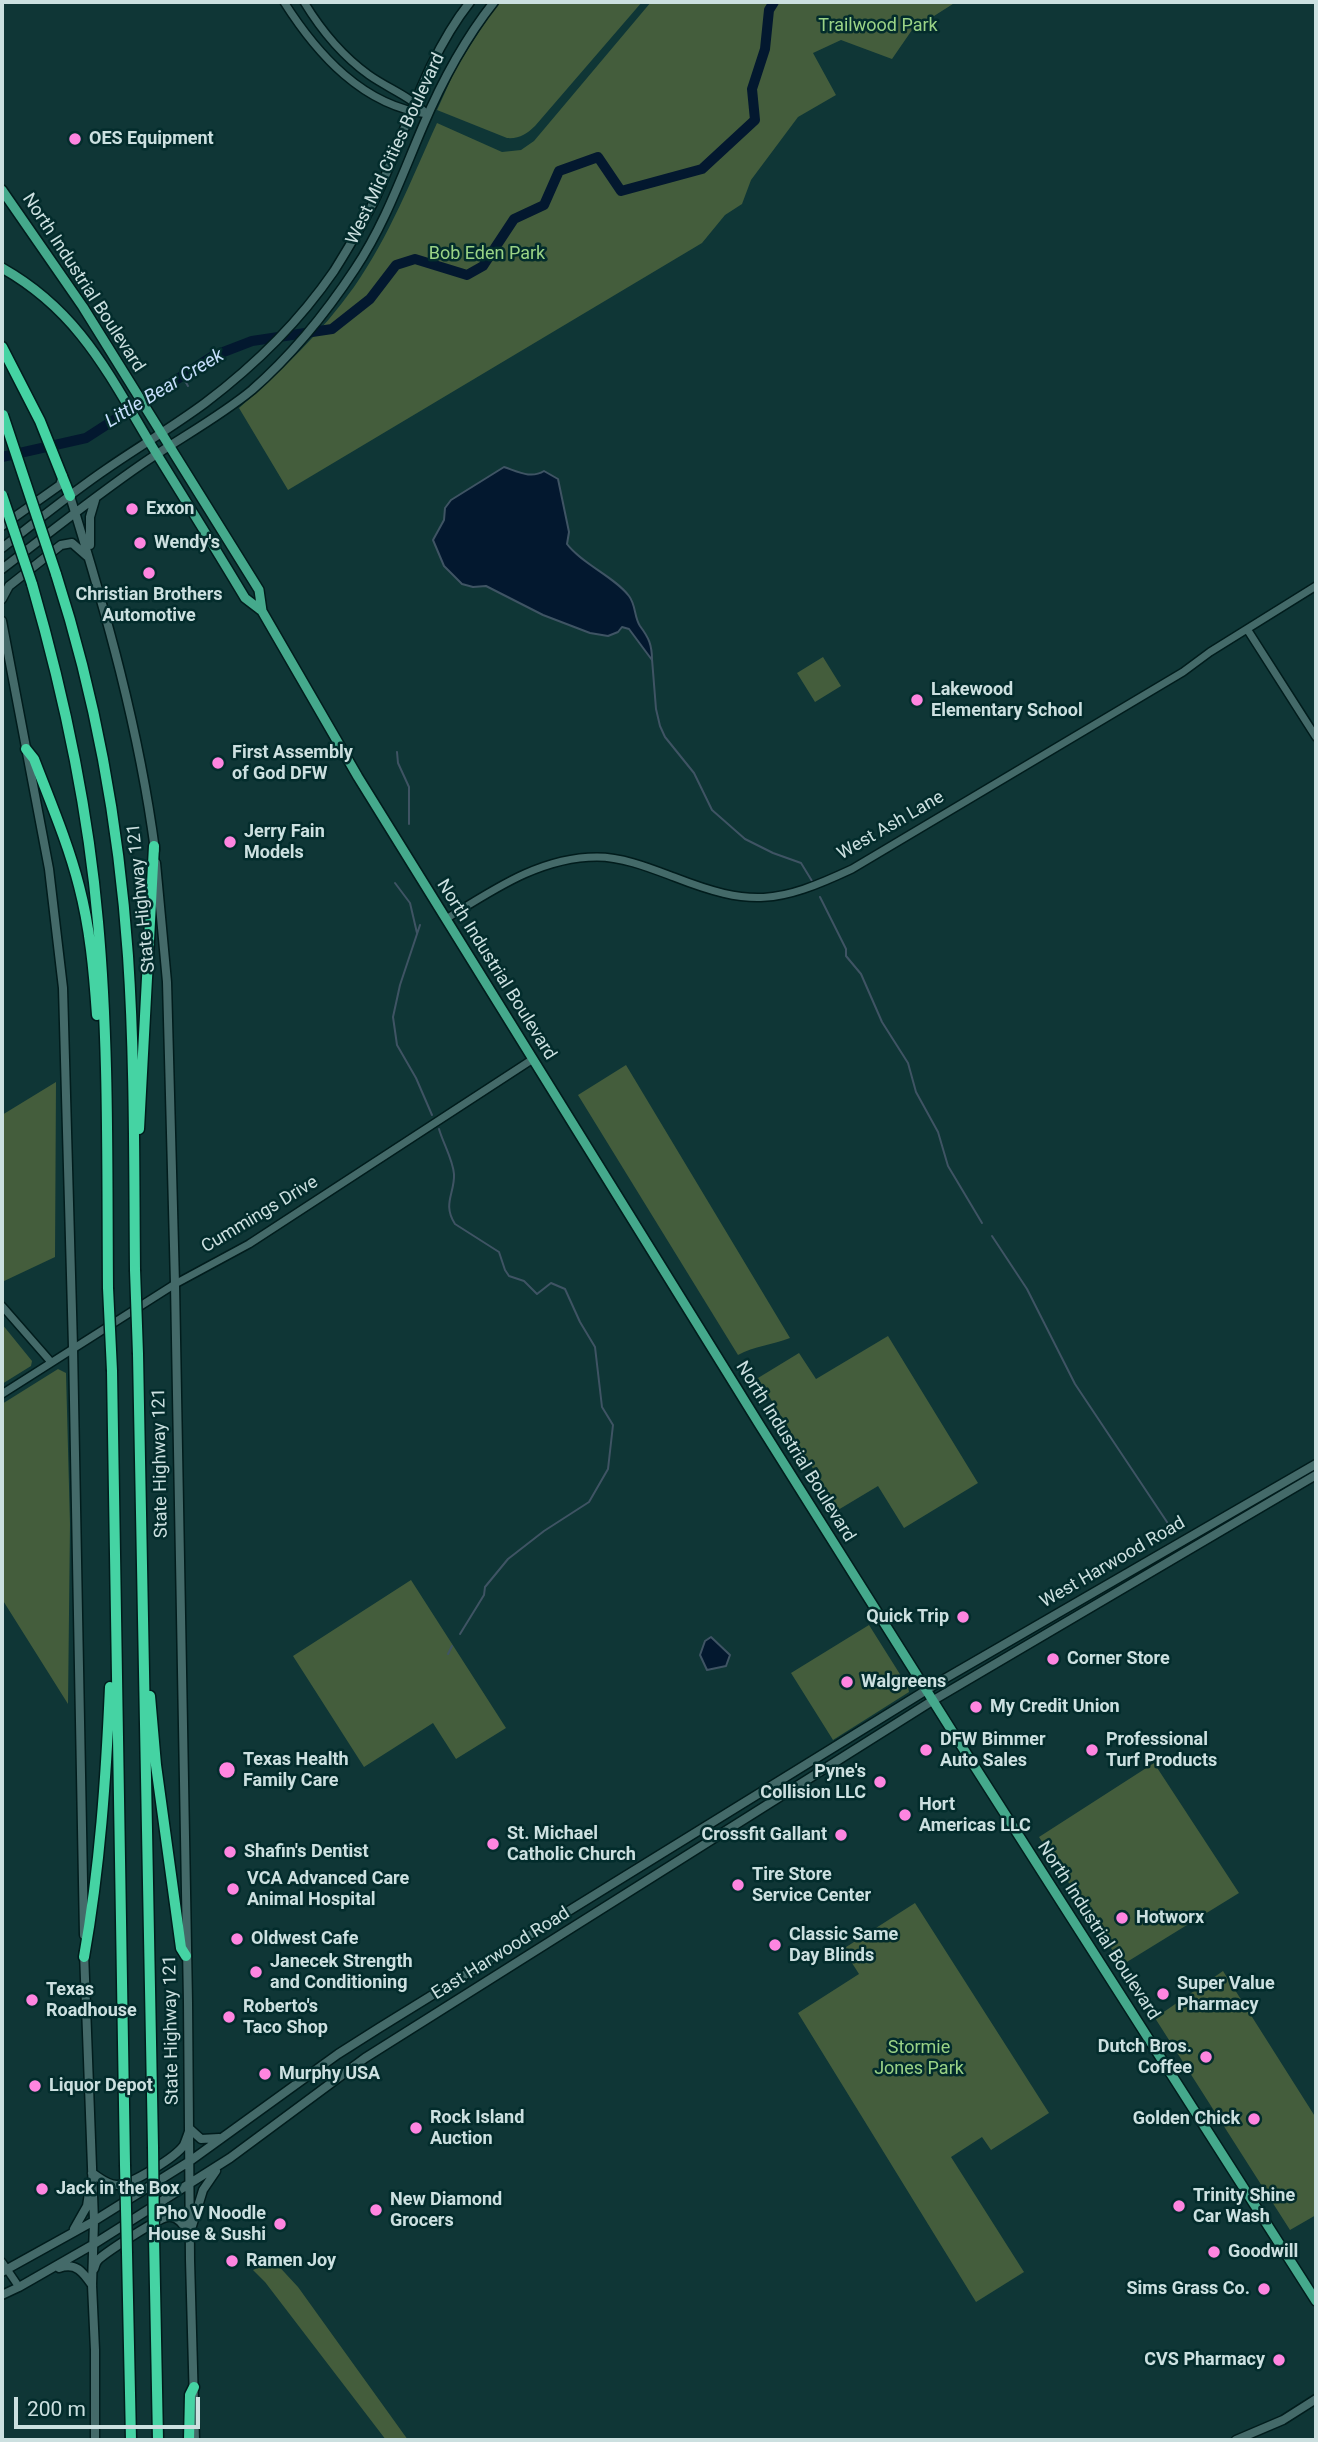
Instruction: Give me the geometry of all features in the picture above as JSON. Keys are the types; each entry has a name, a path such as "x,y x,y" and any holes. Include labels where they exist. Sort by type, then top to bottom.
{"highway":[{"path":"2,347 40,421 69,496"},
{"path":"2,414 71,620 93,709 117,844 128,957 158,2440"},
{"path":"2,495 32,584 65,710 91,856 103,992 131,2440"},
{"path":"26,749 34,759 79,886 93,958 101,1120 106,1129"},
{"path":"133,1149 138,1136 154,846"},
{"path":"84,1957 106,1782 111,1675 116,1651"},
{"path":"144,1661 181,1948 186,1956"},
{"path":"189,2440 190,2395 194,2387"}],"main road":[{"name":"West Mid Cities Boulevard","path":"2,548 69,496 203,404 271,347 334,270 375,198 410,112 449,34 470,2"},
{"name":"West Mid Cities Boulevard","path":"2,569 157,454 245,395 301,341 358,266 391,206 428,114 468,36 494,2"},
{"name":"North Industrial Boulevard","path":"2,190 76,297 260,590 262,611"},
{"name":"North Industrial Boulevard","path":"2,268 28,283 72,322 116,387 245,598 262,611 358,777 932,1701 1316,2301"},
{"path":"234,380 245,395"},
{"path":"2,526 60,485 61,472"},
{"name":"State Highway 121","path":"69,496 112,636 126,696 154,846 167,982 195,2440"},
{"path":"90,559 89,525 92,507 97,498"},
{"path":"2,599 9,586 61,545 72,543 90,559"},
{"path":"2,621 49,869 63,988 73,1347 84,1957 94,2221 94,2440"},
{"name":"West Harwood Road","path":"926,1691 1316,1464"},
{"name":"West Harwood Road","path":"932,1701 1316,1475"},
{"path":"1020,1636 1024,1646"},
{"name":"East Harwood Road","path":"3,2268 94,2221 190,2161 300,2081 452,1983 926,1691"},
{"name":"East Harwood Road","path":"2,2295 94,2244 230,2158 365,2057 932,1701"},
{"path":"685,1839 692,1853"},
{"path":"562,1915 570,1930"},
{"path":"501,1952 510,1967"},
{"path":"452,1983 462,1997"},
{"path":"300,2081 316,2092"},
{"path":"92,2173 110,2185 120,2186 134,2181 183,2146 190,2129 201,2139 219,2138"},
{"path":"190,2235 203,2190 212,2175 230,2158"},
{"path":"72,2232 88,2206 92,2173"},
{"path":"92,2285 97,2261 165,2217 176,2218 190,2235"},
{"path":"46,2272 66,2265 75,2266 83,2271 92,2285"},
{"path":"1236,2440 1283,2420 1316,2399"}],"street":[{"path":"284,2 301,29 340,72 365,90 410,112 428,114"},
{"path":"304,2 339,50 369,75 415,101 428,114"},
{"name":"West Ash Lane","path":"446,919 528,872 547,864 574,859 599,857 640,864 711,892 738,898 773,898 815,887 852,869 1182,672 1316,586"},
{"path":"1248,629 1316,737"},
{"name":"Cummings Drive","path":"2,1394 174,1284 249,1244 533,1059"},
{"path":"2,1306 51,1362"},
{"path":"3,2268 19,2287"}],"green space":[{"path":"498,2 642,2 535,126 523,135 507,138 437,110 456,68"},
{"name":"Bob Eden Park","path":"651,2 956,2 912,30 892,59 841,40 813,53 836,95 798,117 751,180 742,204 725,215 702,243 288,490 239,408 300,350 354,287 389,228 437,123 502,152 521,150 534,141"},
{"path":"823,657 841,686 815,702 797,673"},
{"path":"626,1065 790,1338 738,1355 578,1095"},
{"path":"56,1082 55,1257 2,1282 2,1115"},
{"path":"2,1324 32,1361 31,1366 2,1384"},
{"path":"888,1336 978,1483 904,1528 878,1486 838,1510 758,1378 799,1353 816,1379"},
{"path":"58,1369 66,1373 70,1524 68,1704 2,1599 2,1404"},
{"path":"411,1580 506,1728 456,1759 433,1723 364,1767 293,1656"},
{"path":"869,1625 909,1692 833,1740 791,1673"},
{"path":"1154,1763 1239,1893 1122,1965 1039,1837"},
{"name":"Stormie Jones Park","path":"915,1903 1049,2113 991,2150 982,2137 951,2157 1024,2272 976,2302 798,2013 859,1974 843,1949"},
{"path":"1223,1971 1316,2118 1316,2215 1290,2230 1155,2018"},
{"path":"273,2260 298,2287 408,2440 386,2440 253,2270"}],"water":[{"path":"504,467 530,475 544,471 558,479 569,532 567,544 629,596 638,622 649,642 652,660 629,629 622,627 608,636 590,633 543,615 486,586 462,584 444,566 433,540 444,520 445,508 451,500"},
{"path":"711,1637 730,1655 726,1666 707,1670 700,1655 705,1641"}],"waterway":[{"name":"Little Bear Creek","path":"2,457 86,438 213,356 252,341 332,329 370,299 396,265 415,259 467,275 483,266 514,219 544,205 559,171 598,157 621,191 702,169 755,120 752,89 765,49 769,10 774,2"},
{"path":"182,376 188,386"},
{"path":"652,659 660,726 665,737 694,773 712,810 745,839 801,863 812,881"},
{"path":"397,752 398,763 409,787 409,824"},
{"path":"395,883 410,903 417,933"},
{"path":"820,897 846,949 846,956 861,974 882,1022 908,1063 916,1092 938,1132 948,1166 982,1223"},
{"path":"420,925 400,985 393,1017 397,1045 416,1078 432,1115"},
{"path":"439,1129 453,1169 454,1181 449,1204 455,1224 499,1252 509,1276 524,1281 537,1294 551,1283 565,1289 595,1347 602,1407 613,1425 608,1469 589,1502 544,1531 508,1559 485,1587 484,1595 460,1634"},
{"path":"992,1236 1027,1289 1075,1384 1175,1534"},
{"path":"448,1654 452,1646"}],"place":[{"name":"OES Equipment","path":"75,139"},
{"name":"Exxon","path":"132,509"},
{"name":"Wendy's","path":"140,543"},
{"name":"Christian Brothers Automotive","path":"149,573"},
{"name":"Lakewood Elementary School","path":"917,700"},
{"name":"First Assembly of God DFW","path":"218,763"},
{"name":"Jerry Fain Models","path":"230,842"},
{"name":"Quick Trip","path":"963,1617"},
{"name":"Corner Store","path":"1053,1659"},
{"name":"Walgreens","path":"847,1682"},
{"name":"My Credit Union","path":"976,1707"},
{"name":"DFW Bimmer Auto Sales","path":"926,1750"},
{"name":"Professional Turf Products","path":"1092,1750"},
{"name":"Texas Health Family Care","path":"227,1770"},
{"name":"Pyne's Collision LLC","path":"880,1782"},
{"name":"Hort Americas LLC","path":"905,1815"},
{"name":"Crossfit Gallant","path":"841,1835"},
{"name":"St. Michael Catholic Church","path":"493,1844"},
{"name":"Shafin's Dentist","path":"230,1852"},
{"name":"Tire Store Service Center","path":"738,1885"},
{"name":"VCA Advanced Care Animal Hospital","path":"233,1889"},
{"name":"Hotworx","path":"1122,1918"},
{"name":"Oldwest Cafe","path":"237,1939"},
{"name":"Classic Same Day Blinds","path":"775,1945"},
{"name":"Janecek Strength and Conditioning","path":"256,1972"},
{"name":"Super Value Pharmacy","path":"1163,1994"},
{"name":"Texas Roadhouse","path":"32,2000"},
{"name":"Roberto's Taco Shop","path":"229,2017"},
{"name":"Dutch Bros. Coffee","path":"1206,2057"},
{"name":"Murphy USA","path":"265,2074"},
{"name":"Liquor Depot","path":"35,2086"},
{"name":"Golden Chick","path":"1254,2119"},
{"name":"Rock Island Auction","path":"416,2128"},
{"name":"Jack in the Box","path":"42,2189"},
{"name":"Trinity Shine Car Wash","path":"1179,2206"},
{"name":"New Diamond Grocers","path":"376,2210"},
{"name":"Pho V Noodle House & Sushi","path":"280,2224"},
{"name":"Goodwill","path":"1214,2252"},
{"name":"Ramen Joy","path":"232,2261"},
{"name":"Sims Grass Co.","path":"1264,2289"},
{"name":"CVS Pharmacy","path":"1279,2360"}],"park label":[{"name":"Trailwood Park","path":"878,26"}]}
